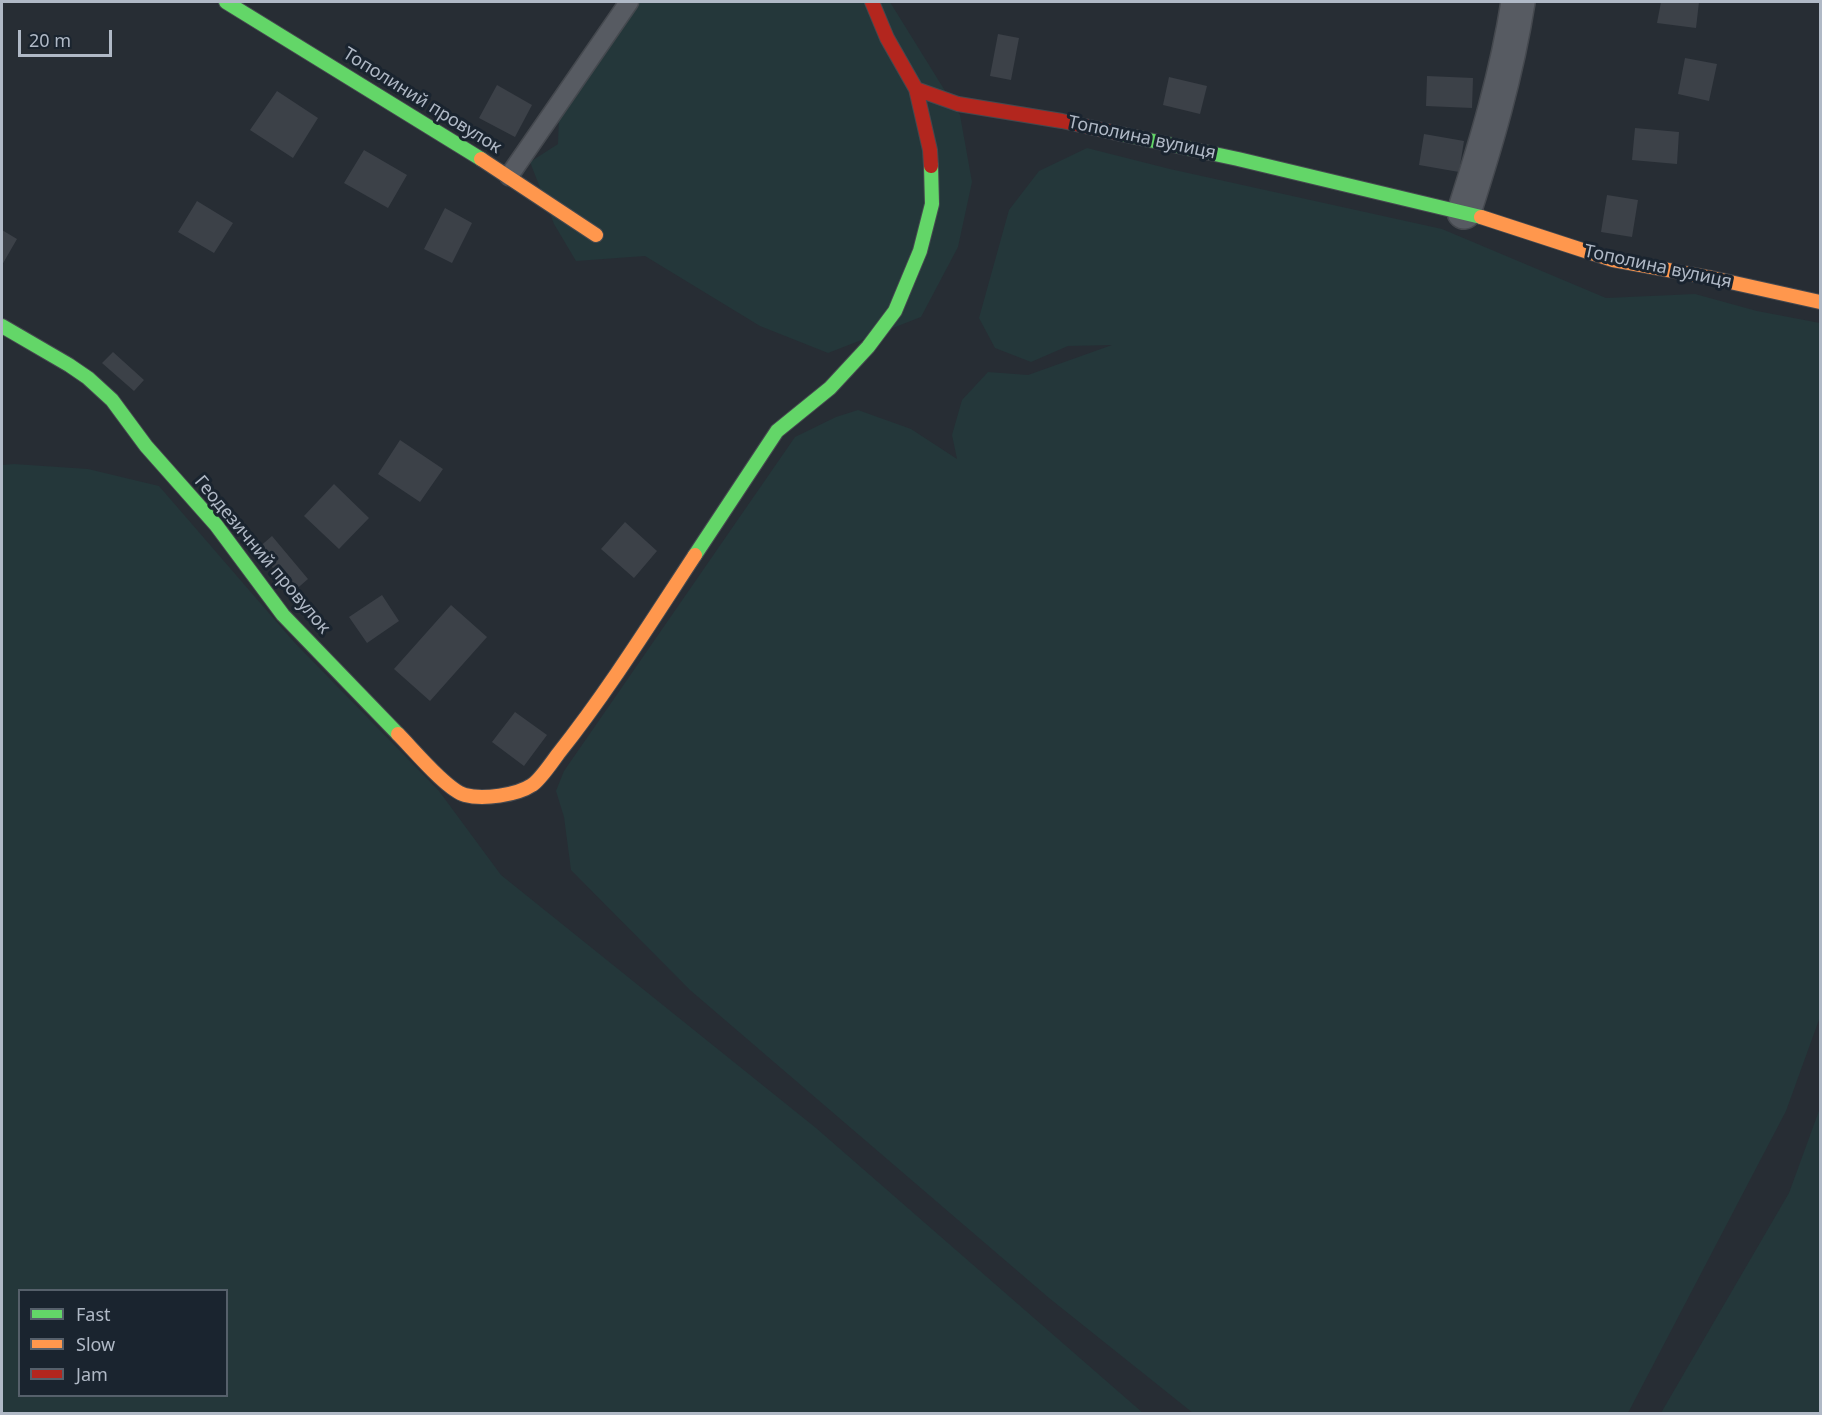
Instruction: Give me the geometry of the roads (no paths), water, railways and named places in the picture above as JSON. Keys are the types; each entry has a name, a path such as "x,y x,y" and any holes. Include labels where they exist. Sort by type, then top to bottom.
{"street":[{"name":"Тополиний провулок","path":"226,2 509,176 596,235"},
{"path":"872,2 887,38 916,89"},
{"path":"1464,212 1486,144 1518,2"},
{"name":"Тополина вулиця","path":"916,89 958,104 1062,121 1464,212 1613,260 1712,278 1821,302"},
{"name":"Геодезичний провулок","path":"2,326 79,372 112,400 146,446 216,525 283,615 443,780 464,795 485,797 503,795 533,785 619,670 777,431 830,388 868,347 895,311 920,251 932,204 930,150 916,89"}],"lane":[{"path":"509,176 629,2"}]}
